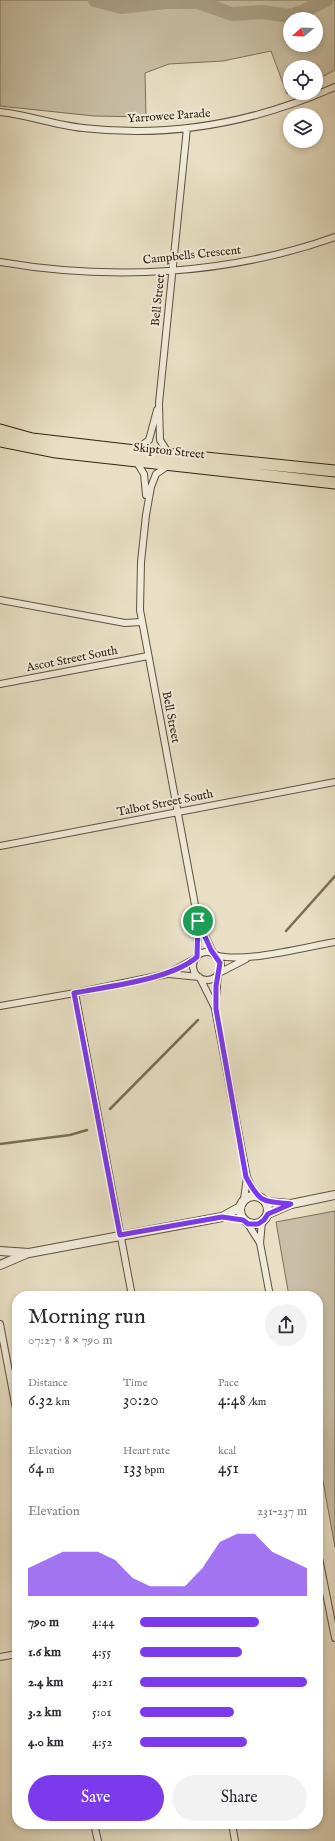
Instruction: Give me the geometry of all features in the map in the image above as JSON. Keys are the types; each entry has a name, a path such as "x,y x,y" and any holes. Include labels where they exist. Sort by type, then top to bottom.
{"highway":[{"name":"Skipton Street","path":"0,430 32,439 135,456"},
{"name":"Skipton Street","path":"0,441 56,452 335,470"},
{"name":"Skipton Street","path":"170,459 335,483"}],"street":[{"name":"Yarrowee Parade","path":"0,112 58,124 104,130 150,131 229,122 273,111 335,87"},
{"name":"Bell Street","path":"186,128 159,403 160,440 170,459 153,479 146,515 139,595 141,622 198,921 196,958"},
{"name":"Campbells Crescent","path":"0,262 85,272 173,271 235,263 265,257 335,237"},
{"name":"Bell Street","path":"146,515 145,477 135,456 150,438 159,403"},
{"path":"0,600 125,623 141,622"},
{"name":"Ascot Street South","path":"0,684 148,656"},
{"name":"Talbot Street South","path":"0,846 335,782"},
{"name":"Bell Street","path":"198,921 215,955"},
{"path":"0,1006 167,974 204,953 226,958 247,958 335,942"},
{"path":"215,955 220,963 216,1009 246,1177 256,1196 266,1202 291,1204"},
{"path":"196,958 194,968 216,1009"},
{"path":"167,974 210,980 219,973 247,958"},
{"path":"74,993 131,1291"},
{"path":"246,1177 240,1216 246,1222 260,1243"},
{"path":"269,1291 260,1243 262,1222 268,1214 291,1204 335,1195"},
{"path":"222,1217 252,1196 256,1196"},
{"path":"266,1202 268,1214"},
{"path":"0,1256 0,1264 29,1252 222,1217 253,1225 262,1222"},
{"path":"0,1251 29,1252"},
{"path":"0,1324 12,1388"},
{"path":"323,1580 335,1638"},
{"path":"0,1657 12,1655"},
{"path":"95,1829 98,1841"},
{"path":"233,1829 235,1841"}],"shaded area":[{"path":"0,0 335,0 335,70 323,76 323,60 283,60 283,83 271,51 223,61 169,64 145,73 146,117 94,116 0,106"},
{"path":"335,1211 335,1547 323,1481 323,1291 288,1291 276,1222"}],"waterway":[{"path":"95,0 121,7 165,2 197,2 232,14 263,12 289,16 302,12 326,0"},
{"path":"286,931 335,876"},
{"path":"110,1109 198,1020"},
{"path":"0,1144 70,1135 87,1130"}],"route":[{"path":"198,921 211,950 220,963 216,986 216,1009 246,1177 256,1196 260,1197 266,1202 291,1204 268,1214 262,1222 253,1225 248,1224 243,1220 222,1217 120,1235 74,993 167,974 186,964 197,957 198,921"}]}
